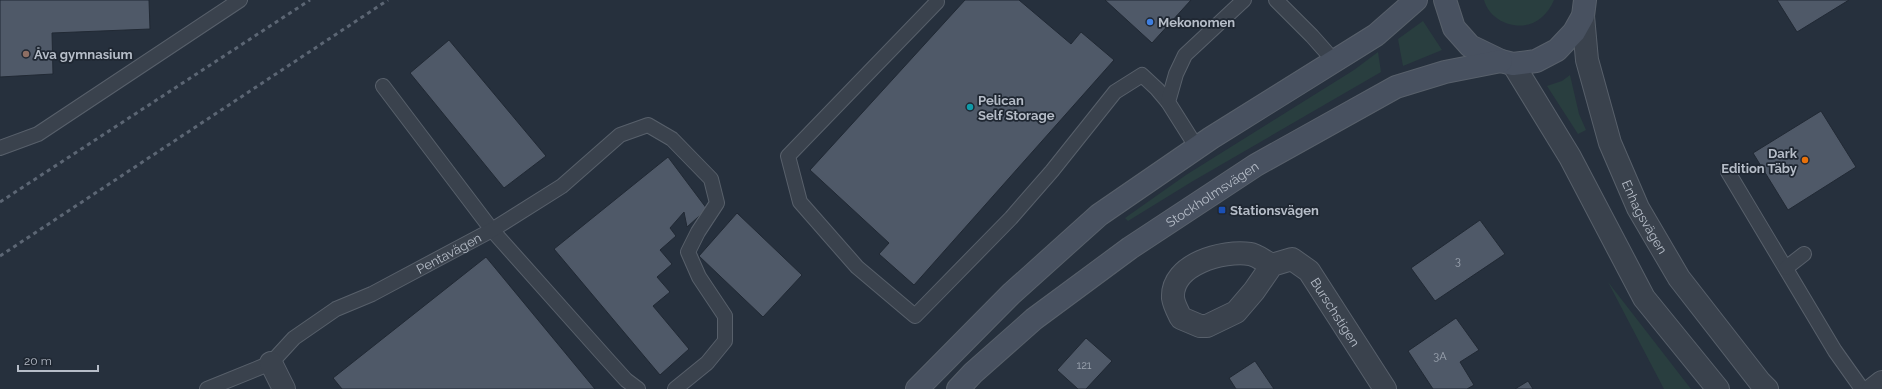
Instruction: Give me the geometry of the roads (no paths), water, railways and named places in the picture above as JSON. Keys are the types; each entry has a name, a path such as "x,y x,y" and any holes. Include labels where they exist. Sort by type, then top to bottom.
{"main road":[{"path":"917,389 1011,294 1099,216 1197,148 1376,35 1416,0"},
{"path":"1445,0 1454,28 1470,46 1507,63"},
{"name":"Stockholmsvägen","path":"958,389 973,373 1034,320 1130,248 1256,165 1396,87 1445,72 1507,63 1536,61 1557,50 1574,32 1584,8"}],"street":[{"name":"Enhagsvägen","path":"1584,8 1587,60 1610,143 1638,208 1679,278 1767,389"},
{"path":"1507,63 1570,157 1644,298 1718,389"},
{"name":"Burschstigen","path":"1272,265 1292,259 1309,271 1385,389"},
{"path":"271,363 284,389"},
{"path":"1873,389 1882,382"}],"lane":[{"path":"0,148 38,134 240,0"},
{"path":"1168,102 1176,74 1186,55 1244,0"},
{"path":"1276,0 1312,36 1335,62"},
{"path":"937,2 788,156 800,202 857,267 915,316 1011,218 1052,171 1115,92 1142,75 1168,102 1197,148"},
{"path":"383,86 492,230 626,380 638,389"},
{"name":"Pentavägen","path":"271,363 294,338 336,309 372,294 492,230 562,186 620,135 648,125 672,139 711,180 717,203 698,232 688,252 699,277 725,316 725,341 707,363 675,389"},
{"path":"1728,172 1835,351 1862,389"},
{"path":"1786,268 1804,254"},
{"path":"208,389 271,363"}],"railway":[{"path":"0,202 310,0"},
{"path":"0,256 388,0"}],"place":[{"name":"Mekonomen","path":"1150,22"},
{"name":"Åva gymnasium","path":"26,54"},
{"name":"Pelican Self Storage","path":"970,107"},
{"name":"Dark Edition Täby","path":"1805,160"},
{"name":"Stationsvägen","path":"1222,210"}]}
